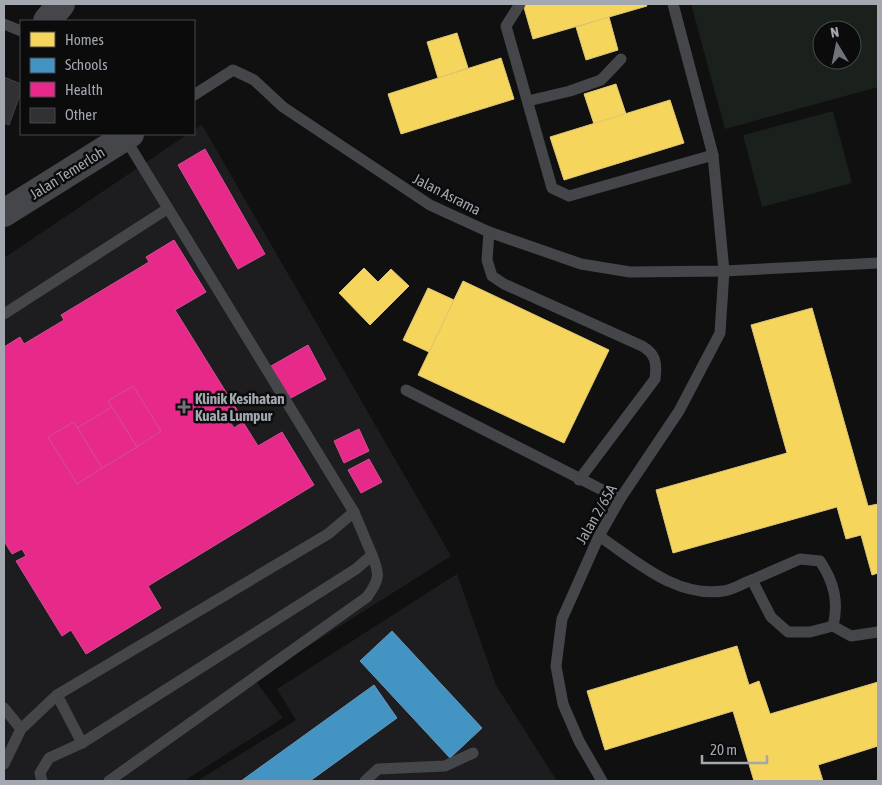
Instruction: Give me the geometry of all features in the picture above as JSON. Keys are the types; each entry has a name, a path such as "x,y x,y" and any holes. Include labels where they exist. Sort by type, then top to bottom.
{"street":[{"path":"48,20 61,4"},
{"name":"Jalan Temerloh","path":"4,213 127,136"}],"lane":[{"path":"520,4 506,26 552,188 560,194 569,196 713,155"},
{"name":"Jalan 2/65A","path":"602,781 579,741 563,704 556,666 562,620 599,536 620,499 679,411 720,333 724,271 713,155 673,4"},
{"path":"4,24 20,31"},
{"path":"528,101 570,91 601,80 621,59"},
{"name":"Jalan Asrama","path":"195,93 233,70 254,80 282,107 418,199 489,232 581,264 630,272 724,271 878,263"},
{"path":"109,781 367,597 377,583 378,571 354,512 182,228 167,209 127,136"},
{"path":"4,314 167,209"},
{"path":"489,232 487,260 492,276 504,284 642,346 652,352 655,359 655,379 579,480"},
{"path":"406,390 579,480 620,499"},
{"path":"4,764 21,729 57,695 328,534 354,512"},
{"path":"599,536 658,576 695,592 725,591 800,559 820,561 829,575 837,609 833,626"},
{"path":"42,781 40,773 50,758 82,743 356,569 372,555"},
{"path":"752,580 771,617 788,632 810,632 833,626 852,636 878,632"},
{"path":"57,695 82,743"},
{"path":"4,708 21,729"},
{"path":"365,781 378,769 445,766 473,753"}],"shaded area":[{"path":"691,4 878,4 878,87 725,129"},
{"path":"833,111 852,183 762,207 743,135"},
{"name":"Klinik Kesihatan Kuala Lumpur","path":"202,125 451,556 255,680 283,718 184,781 4,781 4,258 187,135 195,135 195,129"},
{"path":"457,574 496,685 557,781 197,781 296,720 277,689"}],"building: Homes":[{"path":"523,4 646,4 647,6 533,39"},
{"path":"609,17 618,50 586,60 576,27"},
{"path":"457,33 468,68 438,78 427,42"},
{"path":"501,58 514,99 401,134 388,94"},
{"path":"616,84 626,114 594,124 584,94"},
{"path":"670,100 684,143 564,180 550,137"},
{"path":"364,268 378,282 391,269 409,286 370,325 339,293"},
{"path":"463,281 609,350 564,443 418,375"},
{"path":"428,288 454,300 429,352 403,340"},
{"path":"812,308 868,506 878,504 878,573 872,575 861,535 846,539 837,507 673,553 656,490 787,453 751,325"},
{"path":"737,646 749,685 759,681 770,714 878,682 878,746 818,765 823,781 754,781 733,711 605,750 587,691"}],"building: Schools":[{"path":"392,631 482,728 450,758 360,661"},
{"path":"374,685 397,718 310,781 241,781"}],"building: Health":[{"path":"205,149 265,254 238,269 178,165"},
{"path":"174,240 206,292 175,310 239,413 229,420 234,428 243,422 258,446 282,432 314,485 148,586 161,608 86,654 71,630 62,636 16,561 26,556 22,549 12,554 4,541 4,347 20,337 24,344 64,320 61,315 149,262 146,257"},
{"path":"308,345 326,379 289,399 271,366"},
{"path":"133,386 161,431 137,447 108,401"},
{"path":"112,407 137,447 102,468 77,428"},
{"path":"74,422 102,468 77,484 48,437"},
{"path":"359,429 369,451 344,463 334,441"},
{"path":"369,459 382,482 361,493 348,470"}],"building: Other":[{"path":"4,77 20,84 20,95 9,125 4,123"}],"place":[{"name":"Klinik Kesihatan Kuala Lumpur","path":"184,407"}]}
